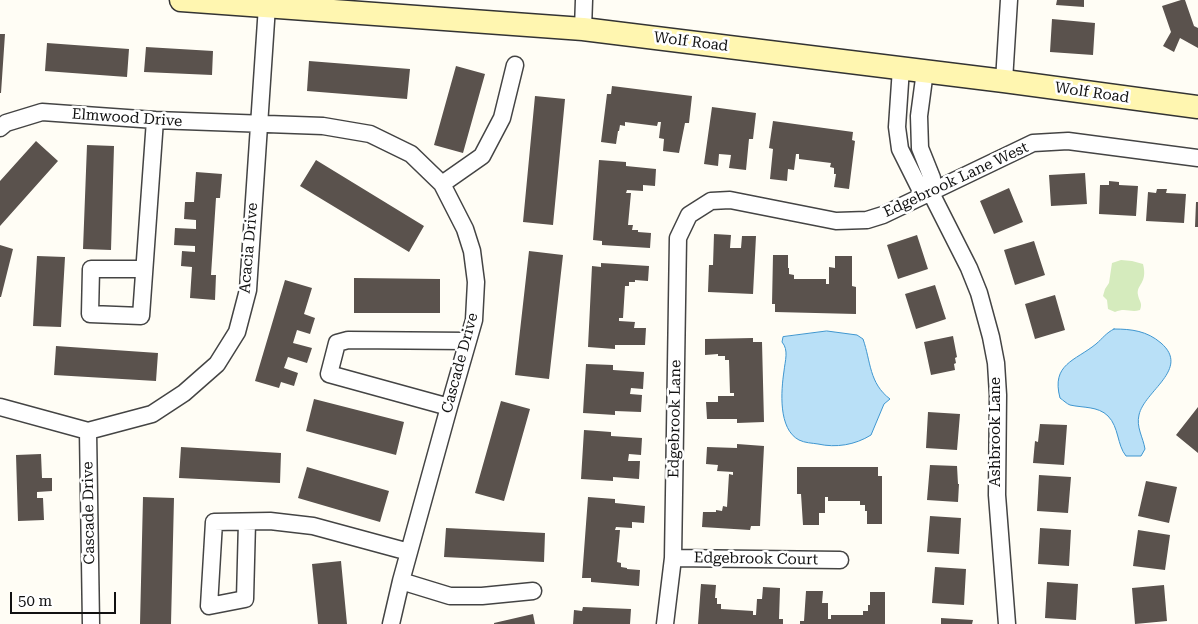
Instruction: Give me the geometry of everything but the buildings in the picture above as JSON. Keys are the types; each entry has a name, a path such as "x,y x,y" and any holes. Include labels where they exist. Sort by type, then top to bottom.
{"street":[{"name":"Wolf Road","path":"181,0 582,28 1198,107"},
{"path":"582,28 584,0"},
{"path":"1004,81 1009,0"},
{"name":"Acacia Drive","path":"88,431 152,414 184,394 217,364 237,332 248,290 267,6"},
{"path":"442,184 482,156 502,118 515,65"},
{"name":"Ashbrook Lane","path":"901,68 897,127 900,149 920,189 931,193"},
{"name":"Ashbrook Lane","path":"925,71 919,116 920,148 932,178 931,193 969,268 979,293 991,337 998,395 997,495 1007,624"},
{"name":"Elmwood Drive","path":"0,128 6,123 42,112 155,120 258,124"},
{"path":"144,269 155,120"},
{"name":"Cascade Drive","path":"258,124 323,126 370,134 411,154 442,184 465,229 472,251 475,268 476,306 474,320 401,581 391,624"},
{"name":"Edgebrook Lane West","path":"689,215 711,201 720,199 836,221 854,221 883,215 1032,143 1068,141 1198,158"},
{"name":"Edgebrook Lane","path":"665,624 672,558 678,238 689,215"},
{"path":"449,407 329,374 337,343 348,340 468,341"},
{"path":"0,407 88,431"},
{"name":"Cascade Drive","path":"88,431 91,624"},
{"path":"247,522 245,599 209,606 214,522 270,521 312,526 409,552"},
{"name":"Edgebrook Court","path":"672,558 840,560"},
{"path":"401,581 450,596 482,596 533,591"}],"green space":[{"path":"1121,260 1143,264 1144,276 1138,291 1141,304 1140,310 1115,312 1108,309 1107,300 1103,296 1109,283 1112,263"}],"water":[{"path":"1114,329 1133,330 1145,333 1156,339 1169,353 1171,362 1169,371 1149,397 1139,415 1139,428 1145,449 1141,456 1126,456 1112,420 1100,410 1070,405 1060,398 1058,387 1062,370"},
{"path":"827,331 857,335 863,339 874,379 883,393 890,399 884,404 871,435 858,441 838,446 799,440 792,435 787,427 782,409 782,389 786,356 782,342 783,337"}]}
